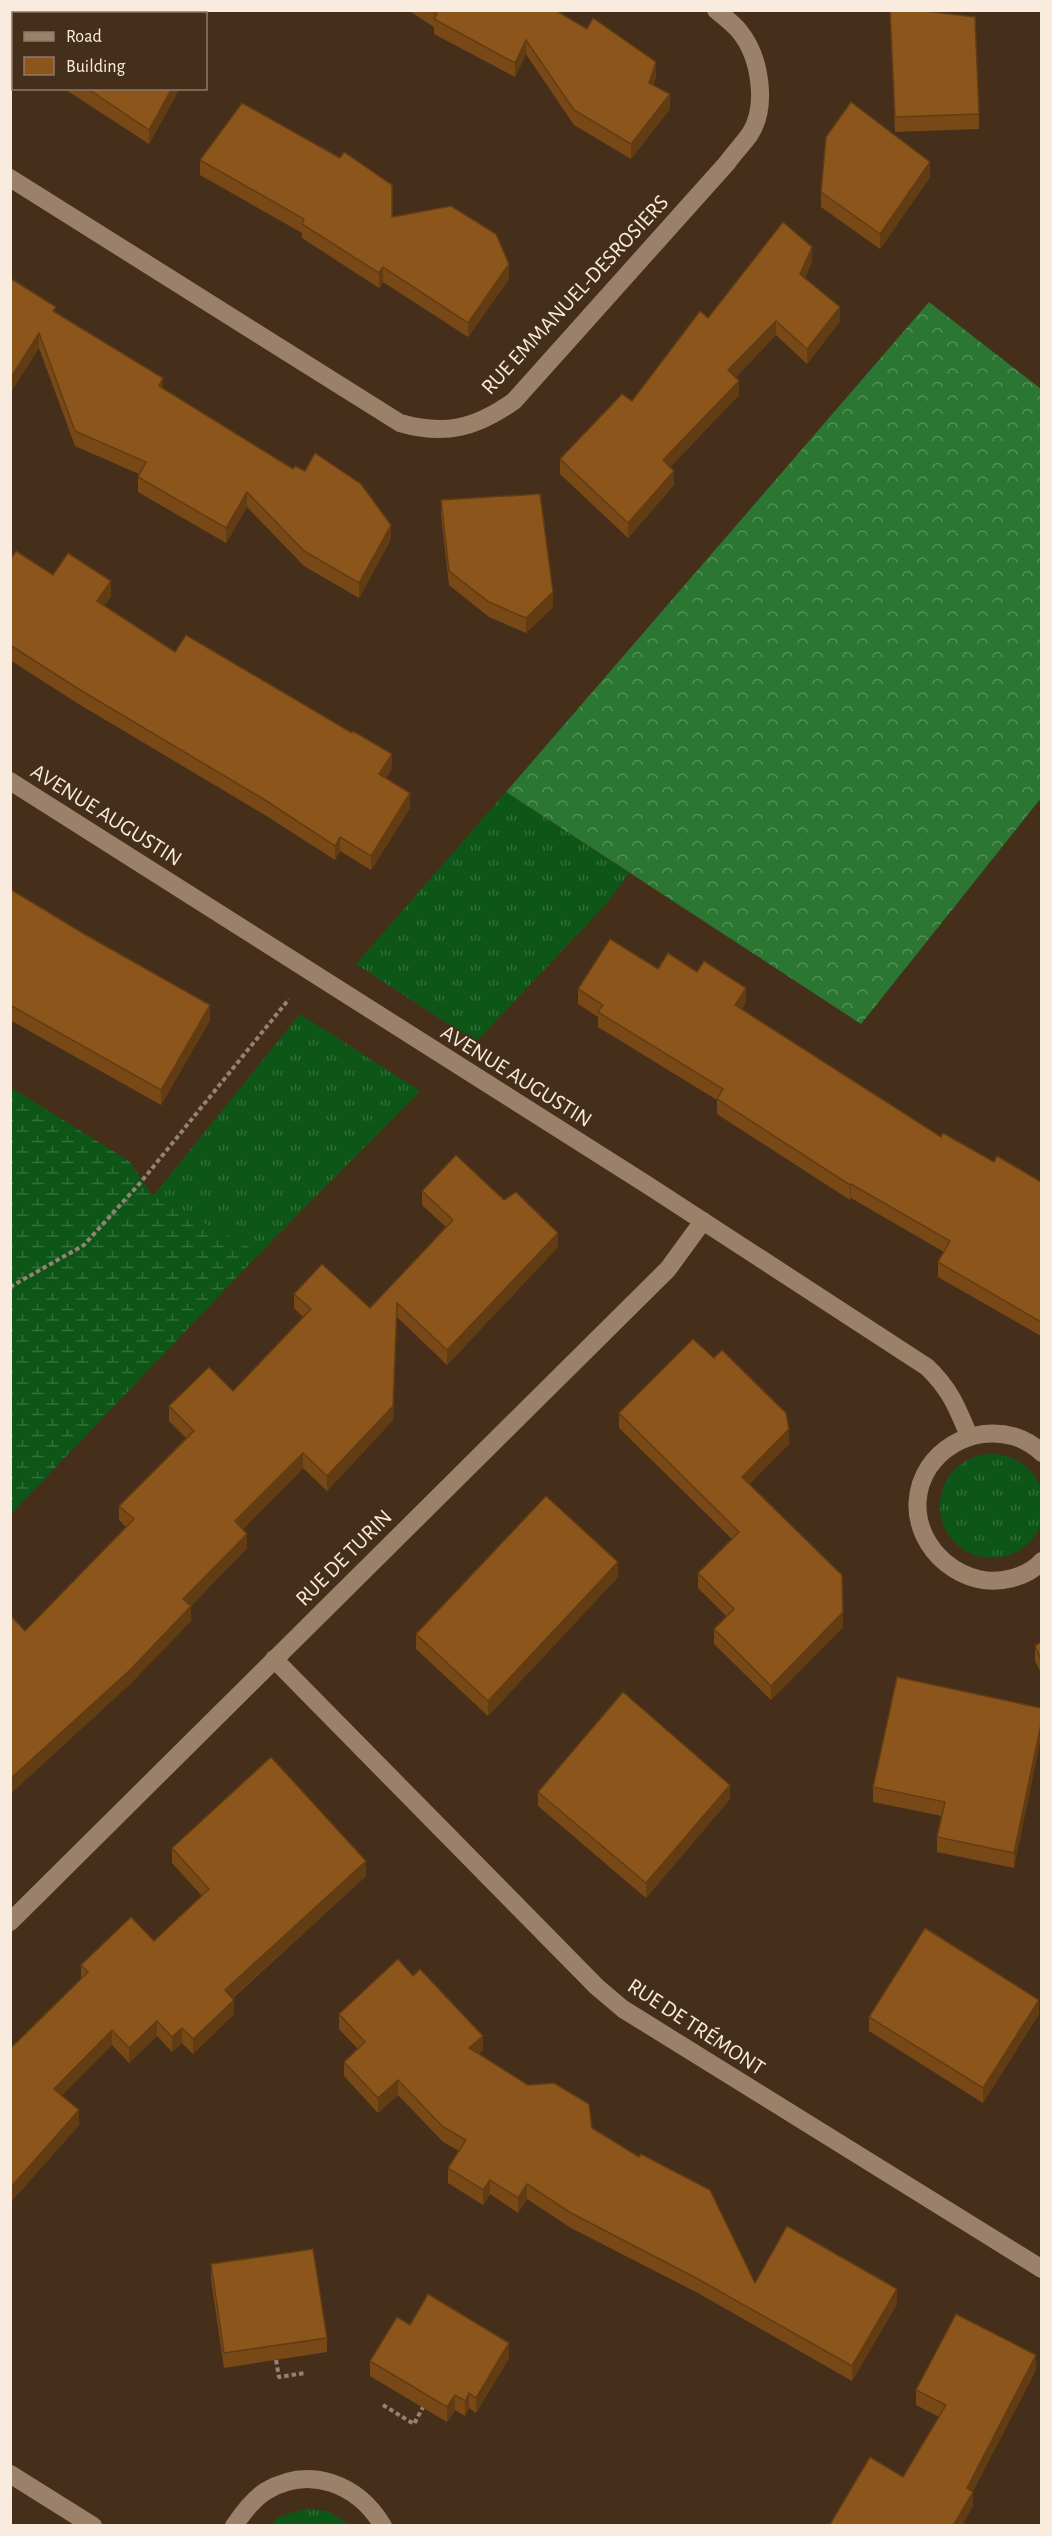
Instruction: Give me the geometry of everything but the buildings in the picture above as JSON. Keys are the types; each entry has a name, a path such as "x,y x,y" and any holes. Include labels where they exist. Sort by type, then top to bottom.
{"street":[{"name":"RUE EMMANUEL-DESROSIERS","path":"10,178 400,423 423,430 448,430 474,424 495,415 514,401 727,163 751,132 759,108 758,78 753,53 740,32 716,10"},
{"name":"AVENUE AUGUSTIN","path":"10,782 703,1221 927,1367 944,1384 969,1436"},
{"name":"RUE DE TURIN","path":"10,1922 668,1269 703,1221"},
{"path":"1041,1453 1034,1446 1014,1436 992,1432 969,1436 946,1449 929,1468 919,1491 918,1516 926,1542 942,1562 964,1575 988,1581 1014,1577 1037,1566 1041,1561"},
{"name":"RUE DE TRÉMONT","path":"274,1659 597,1987 623,2009 1041,2269"},
{"path":"10,2474 93,2526"},
{"path":"234,2526 265,2492 289,2481 312,2480 337,2484 358,2495 375,2512 383,2526"}],"path":[{"path":"10,1287 84,1245 141,1182 289,999"},
{"path":"276,2360 279,2377 305,2373"},
{"path":"383,2405 414,2424 423,2407"}],"green space":[{"path":"929,302 1041,389 1041,798 861,1024 506,792"},
{"path":"506,792 629,873 606,904 476,1042 356,964"},
{"path":"300,1014 420,1091 260,1253 153,1196"},
{"path":"10,1087 129,1161 153,1196 260,1253 11,1514"},
{"path":"992,1454 1012,1458 1021,1463 1035,1477 1040,1486 1044,1506 1040,1526 1035,1535 1021,1549 1012,1554 992,1558 972,1554 963,1549 949,1535 944,1526 940,1506 944,1486 949,1477 963,1463 972,1458"},
{"path":"306,2509 327,2511 350,2525 270,2525 281,2516"}]}
